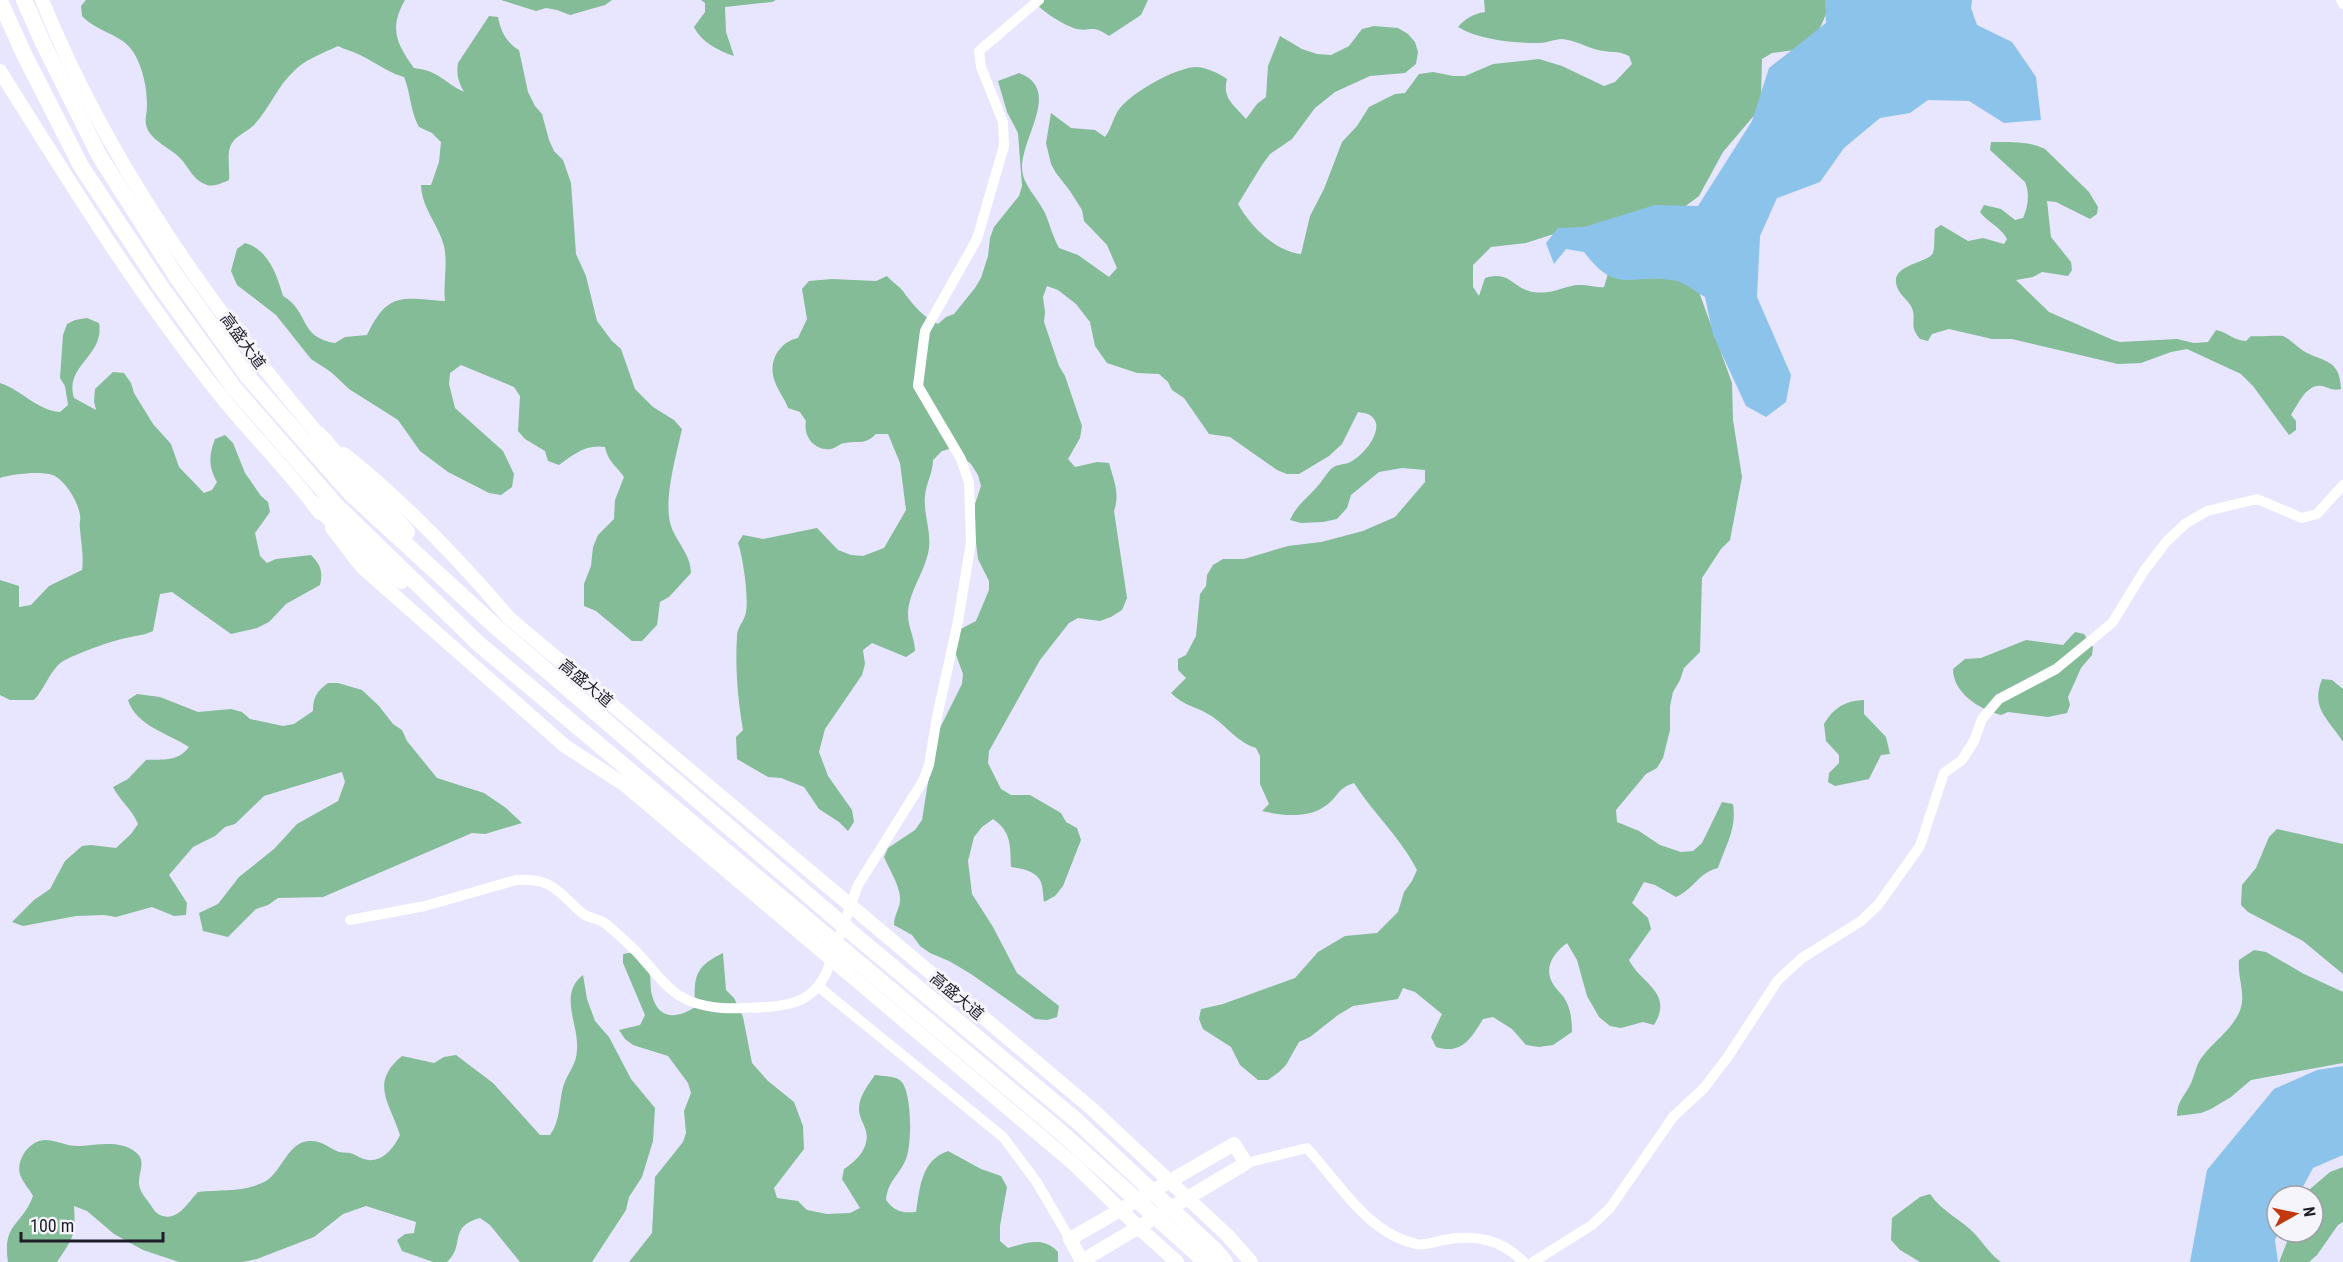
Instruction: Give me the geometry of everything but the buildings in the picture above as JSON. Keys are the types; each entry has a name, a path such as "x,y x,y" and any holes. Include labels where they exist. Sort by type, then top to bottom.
{"highway":[{"name":"高盛大道","path":"24,0 50,40 100,157 176,276 248,377 350,493 496,627 1077,1122 1214,1249 1225,1262"},
{"path":"0,1 24,54 81,165 161,287 234,388 336,505 479,644"},
{"path":"318,434 496,627"},
{"path":"314,504 375,561 479,644 734,856 1063,1134 1206,1262"}],"main road":[{"name":"高盛大道","path":"42,0 50,40 113,150 190,268 261,366 318,434 368,473 470,572 509,618 1090,1108 1227,1235 1251,1262"},
{"path":"0,70 153,306 219,395 314,504 362,567 565,746 625,785 1075,1164 1120,1210 1177,1262"},
{"path":"1234,1144 1246,1163 1082,1261 1070,1239 1234,1144"}],"street":[{"path":"350,920 425,906 516,880 531,879 553,885 585,916 603,922 642,957 664,984 689,1001 726,1009 782,1006 808,997 819,987 826,974 858,885 923,781 929,765 958,621 971,542 967,475 961,459 918,386 924,331 977,239 1004,146 1003,122 981,67 979,51 1039,0"},
{"path":"1533,1262 1592,1225 1610,1208 1673,1117 1704,1088 1726,1059 1778,980 1802,958 1861,921 1878,904 1920,846 1944,773 1962,760 1974,741 1982,719 1999,699 2056,669 2112,623 2144,571 2166,542 2185,524 2207,511 2257,499 2302,518 2317,514 2343,485"},
{"path":"819,987 1003,1137 1036,1181 1070,1239"},
{"path":"1246,1163 1307,1148 1368,1219 1399,1238 1418,1245 1460,1237 1485,1239 1510,1249 1524,1262"}],"green space":[{"path":"86,0 405,0 396,27 399,43 408,59 414,68 436,74 464,92 458,79 458,63 489,16 498,17 505,36 519,50 528,92 542,114 549,140 554,151 563,160 571,183 576,254 586,276 597,321 621,349 635,389 653,407 674,420 682,429 671,478 668,504 671,526 689,560 691,573 669,597 660,602 657,625 642,641 632,641 596,611 584,606 584,584 591,566 593,547 598,535 614,519 615,500 624,477 610,460 605,447 586,448 559,465 548,461 545,451 525,439 518,431 520,396 514,387 461,365 450,373 449,384 455,408 503,451 514,474 512,487 501,495 489,493 448,472 420,451 398,420 349,389 331,372 311,359 276,315 237,285 231,271 237,249 245,243 253,246 266,257 278,280 283,296 297,309 309,330 323,340 335,343 345,337 367,335 382,311 398,300 445,301 444,246 427,209 421,185 431,185 439,162 441,142 432,133 419,127 404,77 338,46 308,60 287,78 254,125 232,143 229,155 229,180 207,185 199,181 181,159 150,133 146,122 145,85 137,59 129,47 117,37 88,22 82,16 81,6"},
{"path":"501,0 612,0 605,5 570,15 546,8 536,11"},
{"path":"701,0 776,0 725,7 726,32 734,56 711,45 694,27 705,12 705,3"},
{"path":"1034,0 1148,0 1141,15 1109,36 1095,29 1082,30 1066,25 1046,13"},
{"path":"1484,0 1828,0 1827,12 1820,28 1795,50 1772,53 1762,59 1761,98 1757,112 1723,152 1699,196 1679,211 1668,216 1569,229 1526,243 1491,247 1473,265 1473,287 1479,296 1485,278 1494,276 1506,278 1526,290 1540,293 1580,285 1604,287 1610,267 1624,248 1699,292 1732,383 1733,420 1742,477 1730,540 1721,549 1702,578 1700,652 1684,668 1673,692 1670,706 1670,730 1663,758 1657,768 1646,774 1616,810 1617,822 1639,831 1660,845 1681,852 1693,851 1702,843 1722,802 1733,804 1732,829 1718,868 1711,870 1676,897 1655,885 1644,882 1632,903 1648,918 1651,929 1629,960 1658,996 1659,1014 1654,1025 1643,1022 1621,1028 1610,1026 1599,1017 1587,996 1577,960 1567,943 1554,956 1549,972 1553,984 1568,1006 1572,1032 1553,1045 1539,1047 1526,1045 1512,1029 1493,1017 1483,1019 1469,1039 1459,1047 1445,1049 1436,1047 1431,1037 1442,1014 1415,992 1403,988 1398,999 1353,1006 1338,1015 1310,1037 1299,1042 1286,1065 1268,1080 1258,1080 1240,1065 1231,1047 1203,1029 1199,1019 1201,1009 1223,1004 1295,978 1318,952 1345,936 1377,933 1398,912 1404,892 1417,870 1403,847 1354,783 1342,789 1321,809 1313,812 1287,815 1262,811 1269,804 1260,784 1260,756 1256,748 1239,739 1213,717 1181,701 1171,693 1186,678 1178,670 1178,659 1186,655 1196,636 1200,594 1206,586 1207,575 1213,565 1223,559 1244,559 1288,546 1321,542 1363,531 1395,517 1425,482 1425,470 1402,468 1379,472 1351,495 1347,508 1337,519 1301,523 1290,520 1298,507 1331,469 1353,460 1368,446 1376,429 1376,423 1371,416 1358,412 1342,444 1329,456 1299,474 1287,474 1277,470 1230,437 1209,434 1184,398 1172,390 1168,382 1159,374 1137,373 1107,363 1095,346 1090,322 1076,304 1058,290 1047,286 1043,297 1044,322 1082,426 1080,438 1068,459 1075,467 1097,462 1109,463 1116,487 1114,511 1127,598 1122,610 1111,617 1100,621 1078,618 1069,623 1040,660 989,751 988,763 1001,789 1011,795 1030,795 1061,813 1066,822 1077,828 1081,840 1063,886 1055,896 1044,902 1039,878 1028,871 1011,867 1009,840 999,824 993,819 974,837 968,861 972,894 993,927 1017,973 1059,1006 1057,1017 1047,1020 1035,1019 971,974 930,953 920,946 912,935 894,925 900,897 896,882 884,857 888,848 915,830 922,820 932,757 939,730 962,684 963,674 951,641 955,632 976,621 989,590 989,581 978,559 974,527 975,504 981,486 978,475 971,464 953,448 942,451 933,460 926,491 929,549 910,600 908,615 915,651 906,657 872,643 863,650 865,664 862,675 825,729 819,752 828,776 852,810 854,822 848,831 819,809 804,787 781,778 768,777 737,759 736,737 743,730 737,684 737,637 745,616 747,601 744,569 738,543 743,535 763,539 817,528 838,550 851,555 863,556 884,548 906,510 900,463 888,434 876,434 864,441 843,443 831,449 820,448 808,437 806,421 800,412 788,408 776,385 773,367 776,354 785,344 798,338 807,319 802,289 809,281 832,279 876,281 887,276 920,311 938,324 954,314 981,278 994,227 1019,196 1022,186 1018,133 1007,112 998,81 1019,73 1031,80 1038,90 1039,102 1022,167 1027,186 1042,207 1059,248 1078,255 1109,277 1117,268 1107,245 1084,221 1082,210 1051,164 1046,143 1051,113 1071,128 1095,130 1105,137 1120,108 1135,95 1178,71 1197,67 1213,71 1227,79 1228,97 1246,119 1257,104 1266,97 1268,66 1280,36 1302,49 1317,54 1331,55 1349,46 1362,29 1374,26 1398,28 1415,42 1418,52 1416,64 1405,73 1370,76 1335,92 1315,108 1292,139 1270,154 1238,204 1249,221 1264,236 1282,248 1301,254 1310,216 1324,189 1342,142 1357,126 1369,107 1395,94 1405,93 1419,74 1433,72 1465,76 1493,64 1539,59 1562,66 1604,86 1615,82 1632,64 1629,56 1625,54 1598,50 1567,40 1559,39 1539,43 1508,41 1486,38 1458,27 1470,17 1485,12"},
{"path":"1991,142 2026,143 2045,149 2089,192 2098,207 2097,214 2090,219 2056,202 2047,201 2051,237 2071,262 2072,270 2068,276 2042,272 2033,277 2016,280 2049,312 2120,342 2177,339 2194,343 2208,342 2216,330 2238,340 2246,341 2251,336 2283,336 2309,354 2329,362 2337,371 2341,389 2317,386 2307,391 2291,415 2296,421 2296,430 2289,435 2253,386 2241,374 2187,349 2141,363 2118,364 2012,339 1992,339 1949,329 1932,334 1928,341 1920,339 1914,330 1912,308 1899,292 1896,281 1902,270 1930,257 1933,253 1935,229 1941,225 1968,241 1983,238 2004,244 2007,239 2004,235 1980,212 1984,205 2001,209 2015,220 2023,218 2025,214 2027,186 1990,150"},
{"path":"87,318 99,323 99,334 91,353 75,377 72,387 74,398 96,410 95,389 113,372 124,373 153,424 171,444 179,467 204,493 212,490 217,482 212,471 211,455 215,439 225,435 233,443 245,473 268,502 270,512 255,533 260,556 267,563 276,559 311,555 320,569 320,585 286,604 269,622 257,628 231,634 172,592 160,594 153,631 106,643 65,660 52,673 34,700 10,700 0,695 0,580 19,586 19,607 31,605 49,586 82,570 83,560 79,510 64,483 55,476 44,473 0,478 0,383 44,408 60,412 68,405 65,386 60,378 63,335 67,324"},
{"path":"2075,632 2084,634 2093,647 2092,655 2081,668 2068,697 2070,705 2067,713 2048,717 2008,712 2001,715 1984,709 1969,699 1962,693 1954,678 1953,669 1965,659 1981,658 2026,640 2063,645"},
{"path":"2322,679 2332,680 2343,689 2343,742 2320,706 2318,698"},
{"path":"328,683 338,683 362,690 393,724 402,730 407,741 437,778 484,793 506,808 522,823 485,834 472,833 323,897 278,898 256,909 228,937 203,931 199,913 218,904 239,877 274,849 297,824 338,801 345,782 342,772 264,796 235,824 225,827 215,836 193,847 169,875 187,903 186,915 174,916 152,907 116,917 76,916 23,926 12,922 34,900 50,889 65,861 82,846 116,848 131,834 138,824 113,787 128,779 146,760 175,757 189,747 145,723 132,709 128,700 137,694 160,697 198,712 231,709 242,712 250,719 283,726 294,724 313,711 316,695"},
{"path":"1864,700 1864,714 1886,737 1890,754 1881,755 1869,779 1835,786 1828,782 1829,773 1839,763 1839,755 1826,741 1824,724 1841,706"},
{"path":"2277,829 2343,844 2343,974 2303,941 2248,912 2241,905 2242,885 2256,868 2269,837"},
{"path":"2254,950 2266,952 2304,974 2343,992 2343,1063 2251,1080 2231,1097 2211,1109 2201,1113 2177,1116 2179,1104 2200,1060 2238,1015 2242,1001 2239,960"},
{"path":"635,952 649,973 655,1003 663,1013 669,1015 682,1014 695,1007 696,980 701,968 723,953 726,990 734,998 743,1017 752,1063 768,1081 794,1102 803,1126 804,1149 774,1188 777,1198 798,1201 807,1210 827,1214 850,1213 860,1208 842,1179 844,1169 857,1158 866,1143 866,1131 859,1112 859,1104 864,1091 875,1075 893,1077 903,1084 906,1092 910,1130 906,1159 887,1193 886,1200 889,1204 899,1211 916,1212 923,1176 927,1168 939,1155 948,1151 981,1169 1001,1176 1007,1187 1000,1226 1000,1241 1008,1248 1034,1242 1047,1244 1058,1252 1058,1262 629,1262 652,1233 655,1177 683,1142 686,1133 684,1111 691,1093 688,1083 668,1056 633,1045 619,1030 640,1025 645,1015 623,963 623,954"},
{"path":"583,975 587,999 595,1021 609,1037 631,1079 655,1108 653,1141 642,1177 629,1197 626,1210 592,1262 520,1262 490,1225 480,1218 470,1222 460,1231 456,1249 447,1262 433,1262 402,1251 397,1240 405,1234 414,1233 416,1222 366,1206 343,1214 314,1237 257,1259 243,1262 179,1262 143,1250 114,1234 87,1211 74,1206 72,1236 57,1262 8,1262 7,1249 10,1232 29,1206 33,1196 19,1171 21,1159 29,1148 39,1141 49,1140 76,1146 122,1145 134,1151 141,1158 140,1190 157,1213 171,1216 181,1211 198,1192 241,1189 266,1181 277,1171 290,1151 309,1141 318,1142 339,1152 351,1153 368,1160 385,1155 400,1135 385,1094 386,1075 392,1066 402,1056 434,1063 444,1057 456,1055 493,1083 540,1135 550,1135 557,1118 563,1087 577,1055 571,1000 572,991"},
{"path":"2343,1167 2343,1222 2338,1225 2325,1244 2325,1184 2316,1184 2330,1172"},
{"path":"1930,1194 1940,1206 1970,1229 2001,1262 1920,1262 1900,1250 1891,1240 1892,1218 1920,1197"},
{"path":"2286,1244 2325,1244 2309,1262 2279,1262"}],"water":[{"path":"1825,0 1972,0 1971,8 1977,25 2012,42 2036,77 2041,120 2004,123 1969,101 1928,100 1910,113 1880,118 1844,148 1820,182 1777,198 1760,236 1757,297 1791,375 1786,402 1766,417 1746,406 1713,335 1705,297 1676,281 1615,278 1605,274 1584,252 1566,249 1554,264 1546,243 1558,228 1584,227 1655,205 1698,206 1752,121 1769,68 1826,23"},
{"path":"2343,1066 2343,1155 2313,1168 2304,1184 2265,1184 2265,1244 2276,1244 2278,1262 2190,1262 2207,1170 2274,1089 2317,1070"}]}
